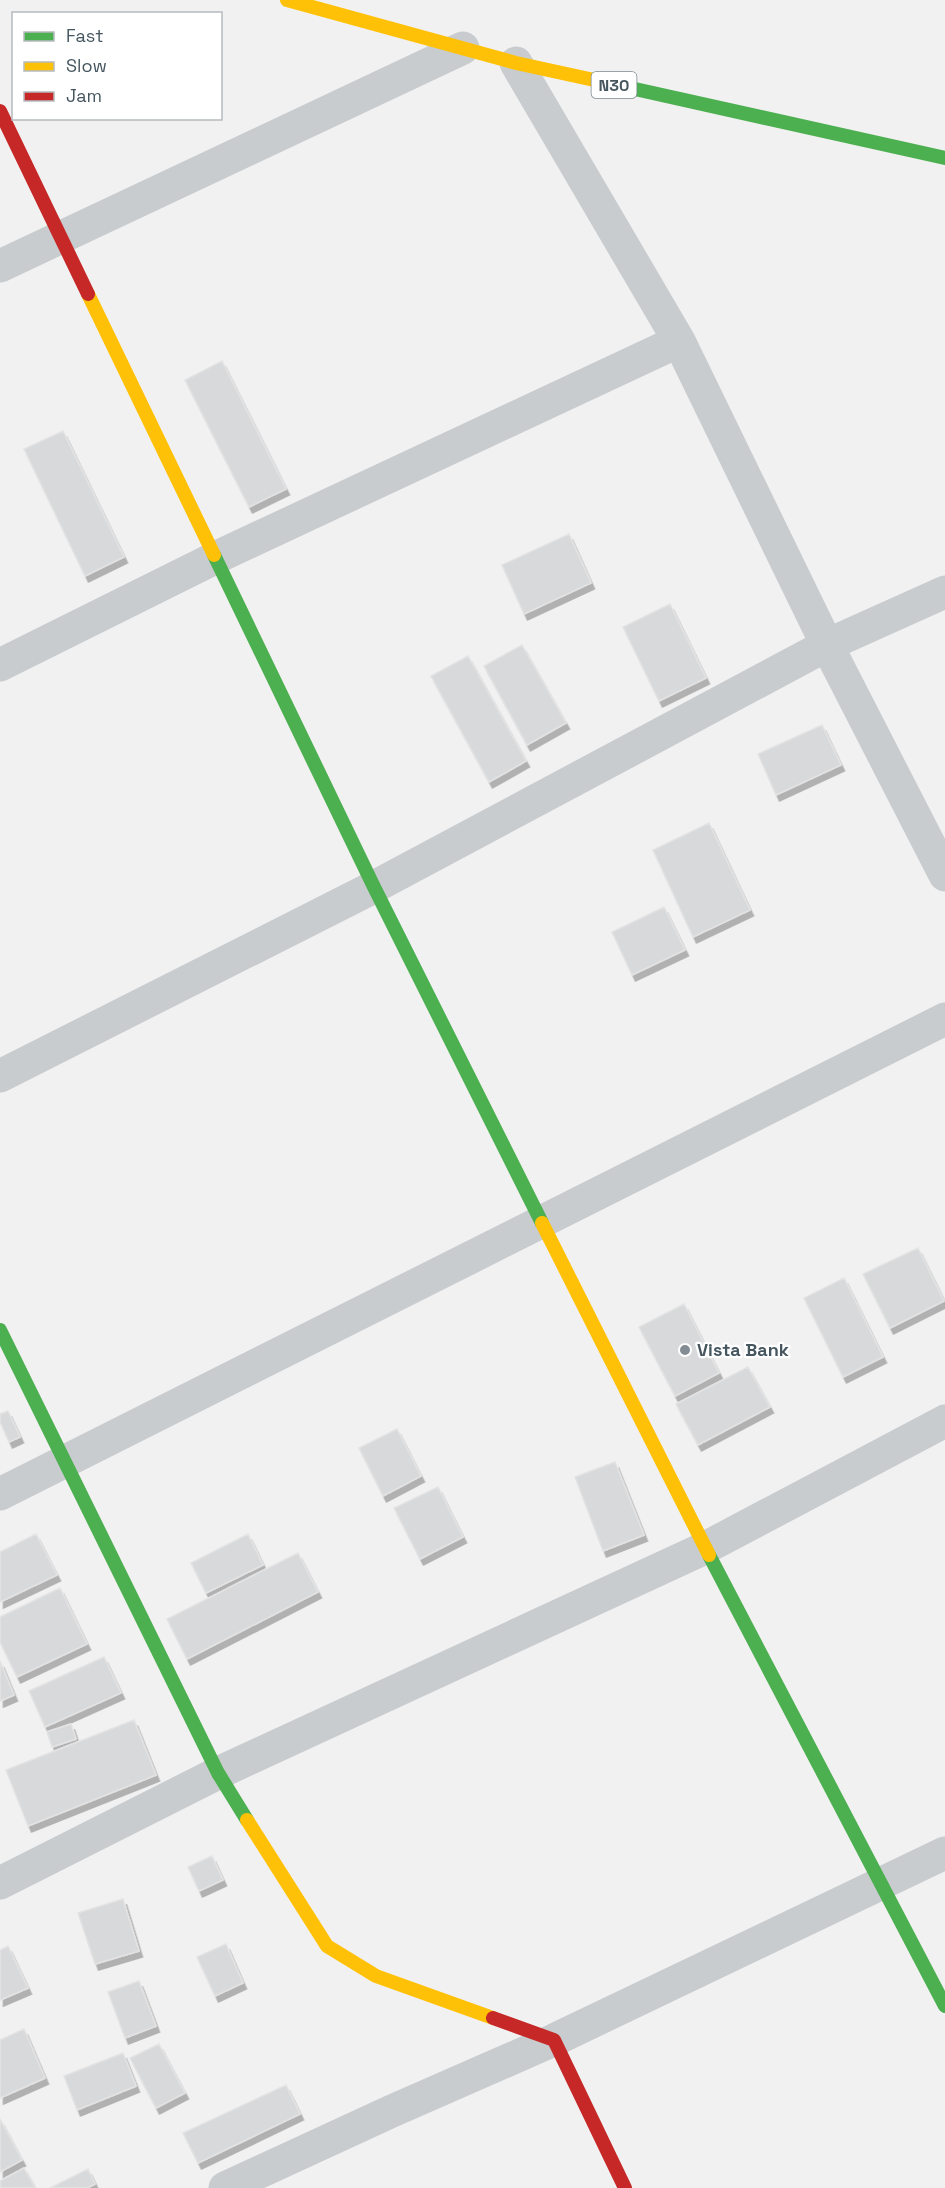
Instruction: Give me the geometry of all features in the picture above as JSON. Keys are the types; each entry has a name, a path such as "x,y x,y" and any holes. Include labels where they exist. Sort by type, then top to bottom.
{"street":[{"name":"N30","path":"287,0 516,63 945,158"},
{"path":"0,266 463,48"},
{"path":"516,63 679,340 828,645 945,875"},
{"path":"0,111 374,887 705,1548 945,2006"},
{"path":"0,665 215,558 679,340"},
{"path":"0,1076 374,887 828,645 945,592"},
{"path":"0,1494 945,1019"},
{"path":"0,1330 219,1773 327,1946 376,1976 554,2040 625,2188"},
{"path":"0,1883 219,1773 705,1548 945,1421"},
{"path":"225,2188 554,2040 945,1853"}],"building":[{"path":"222,361 286,489 249,507 185,380"},
{"path":"63,431 124,557 85,576 24,449"},
{"path":"569,534 591,583 524,614 502,565"},
{"path":"670,604 706,678 659,701 623,627"},
{"path":"522,645 566,723 527,745 484,666"},
{"path":"468,656 526,761 489,782 431,676"},
{"path":"822,725 841,765 776,795 758,754"},
{"path":"709,823 750,910 693,937 653,850"},
{"path":"664,907 685,950 632,975 612,932"},
{"path":"918,1248 944,1301 890,1328 863,1274"},
{"path":"844,1278 883,1357 843,1377 804,1298"},
{"path":"684,1304 719,1373 675,1396 639,1327"},
{"path":"748,1367 770,1407 698,1445 676,1404"},
{"path":"8,1411 20,1437 9,1442 0,1422 0,1414"},
{"path":"397,1429 421,1476 383,1496 359,1448"},
{"path":"615,1462 644,1535 603,1551 575,1477"},
{"path":"438,1487 463,1537 420,1559 394,1508"},
{"path":"36,1534 57,1575 0,1602 0,1552"},
{"path":"248,1534 263,1565 206,1593 191,1563"},
{"path":"298,1553 318,1592 187,1659 167,1619"},
{"path":"60,1588 87,1644 17,1677 0,1642 0,1617"},
{"path":"104,1657 121,1693 45,1727 29,1691"},
{"path":"0,1661 14,1695 0,1701"},
{"path":"134,1720 156,1775 28,1826 6,1770"},
{"path":"71,1724 76,1739 52,1747 47,1732"},
{"path":"212,1856 223,1880 199,1891 188,1867"},
{"path":"123,1899 139,1951 95,1964 78,1913"},
{"path":"226,1944 243,1983 215,1996 197,1957"},
{"path":"8,1946 28,1988 0,2000 0,1950"},
{"path":"139,1981 156,2026 125,2038 108,1992"},
{"path":"24,2029 45,2078 0,2098 0,2040"},
{"path":"159,2044 185,2093 156,2108 130,2058"},
{"path":"123,2053 136,2086 77,2110 64,2076"},
{"path":"286,2085 300,2114 198,2163 183,2133"},
{"path":"0,2119 22,2160 0,2172"},
{"path":"24,2168 35,2188 1,2188 0,2181"},
{"path":"88,2169 95,2184 87,2188 50,2188"}],"traffic: fast":[{"path":"608,83 945,158"},
{"path":"214,555 374,887 542,1223"},
{"path":"0,1330 218,1773 247,1820"},
{"path":"709,1555 945,2006"}],"traffic: slow":[{"path":"287,0 516,63 608,83"},
{"path":"88,294 214,555"},
{"path":"542,1223 709,1555"},
{"path":"247,1820 327,1946 376,1976 493,2018"}],"traffic: jam":[{"path":"0,111 88,294"},
{"path":"493,2018 554,2040 625,2188"}],"place":[{"name":"Vista Bank","path":"685,1350"}]}
